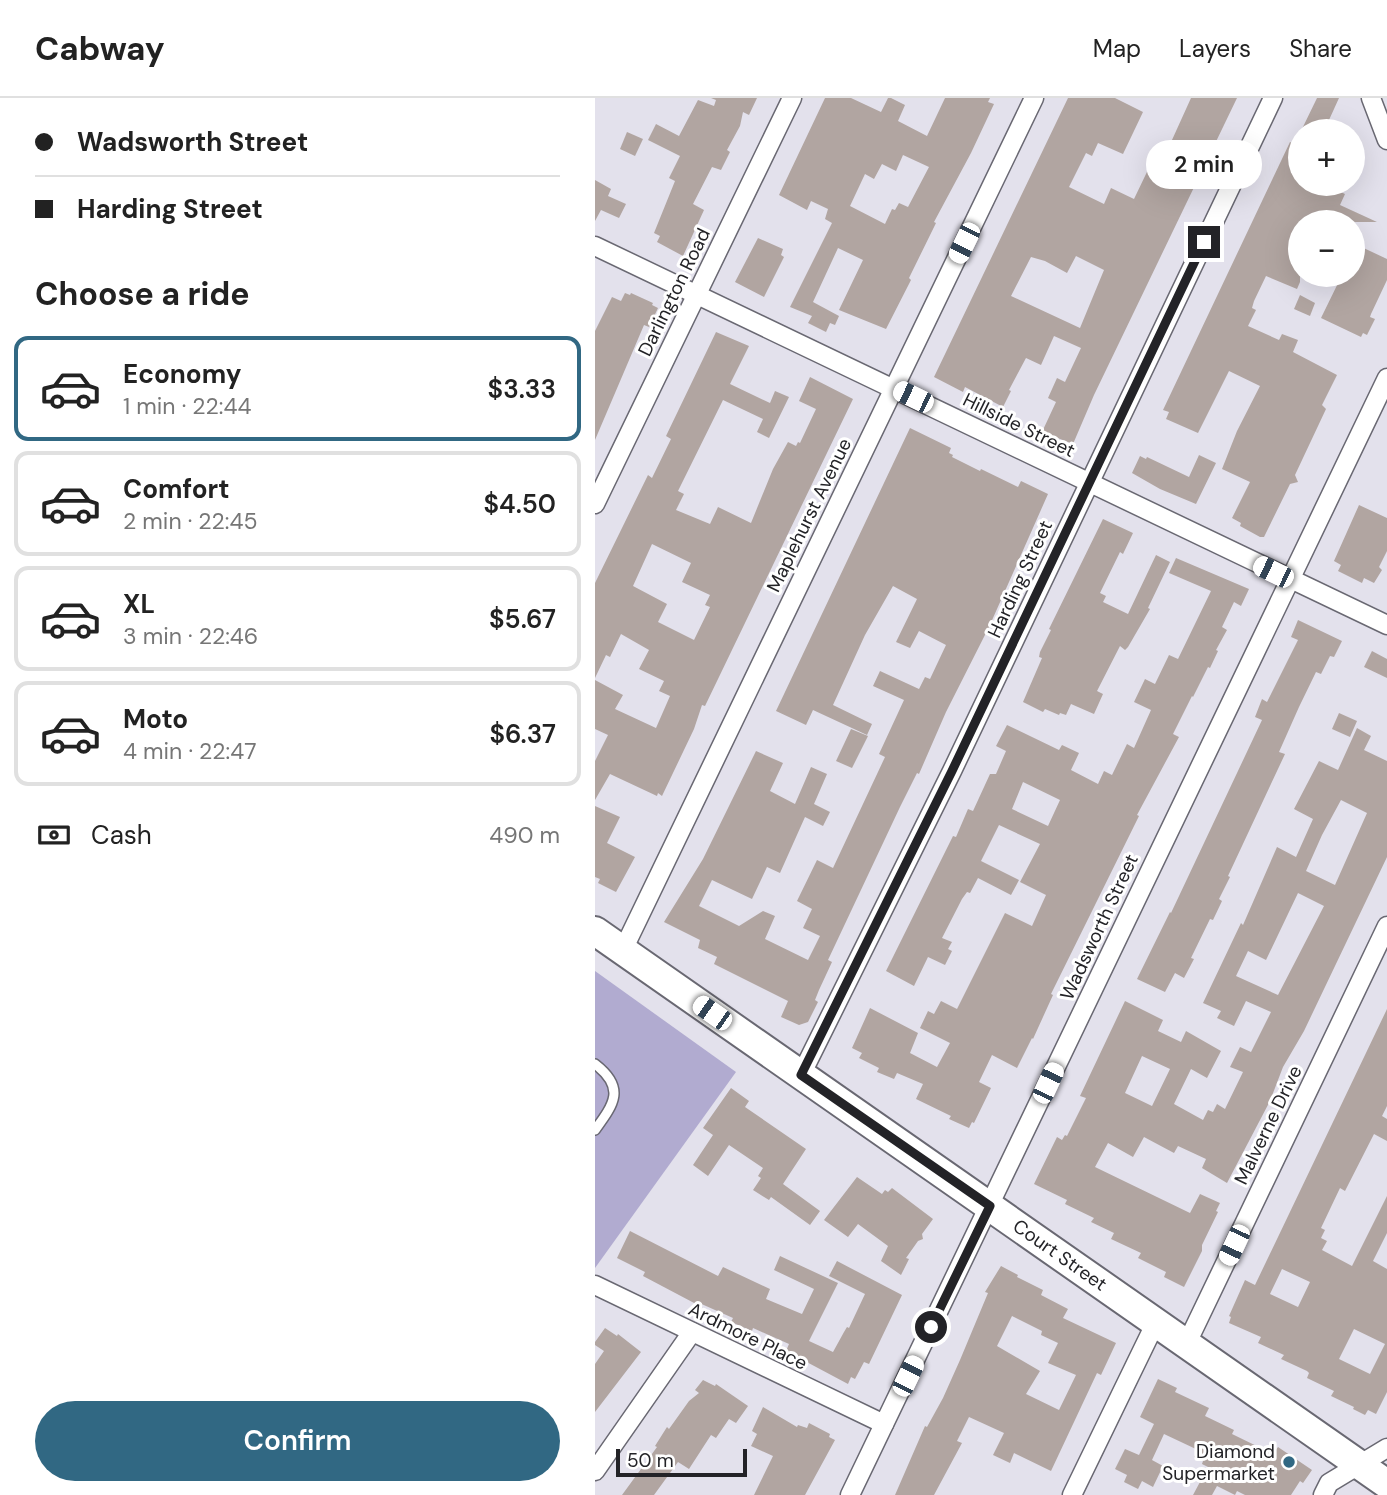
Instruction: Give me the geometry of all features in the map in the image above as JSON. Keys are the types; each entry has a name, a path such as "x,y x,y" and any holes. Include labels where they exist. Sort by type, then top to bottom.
{"main road":[{"name":"Court Street","path":"595,931 1387,1485"}],"street":[{"name":"Darlington Road","path":"595,504 792,98"},
{"name":"Maplehurst Avenue","path":"622,950 1034,98"},
{"name":"Harding Street","path":"801,1075 952,771 1273,98"},
{"path":"1371,98 1387,140"},
{"name":"Hillside Street","path":"595,246 1387,625"},
{"name":"Wadsworth Street","path":"850,1495 1164,837 1387,378"},
{"name":"Malverne Drive","path":"1187,1343 1387,926"},
{"name":"Ardmore Place","path":"595,1285 884,1424"},
{"path":"1072,1495 1156,1322"},
{"path":"595,1471 692,1332"},
{"path":"1323,1495 1329,1483 1387,1448"}],"lane":[{"path":"595,1063 610,1078 614,1088 614,1100 595,1130"}],"shaded area":[{"path":"595,971 736,1072 595,1268"}],"building":[{"path":"711,98 757,98 749,115 743,112 740,126 727,150 730,152 721,170 712,167 693,204 704,210 683,256 657,242 660,236 654,233 675,181 669,178 680,156 648,140 656,124 679,136 698,100 714,106 716,100"},
{"path":"825,98 851,98 881,112 888,98 891,98 905,105 898,121 927,136 945,98 990,98 988,102 994,104 934,222 936,223 909,278 911,280 886,329 839,310 863,260 838,248 813,302 839,316 835,325 830,323 826,332 808,323 812,316 790,307 832,223 825,219 828,209 811,201 807,210 779,195","holes":["903,155 929,167 908,207 899,203 895,210 892,209 885,224 850,206 865,174 874,179 882,164 896,171"]},
{"path":"1068,98 1115,98 1143,112 1123,154 1098,143 1092,156 1086,153 1069,187 1104,204 1111,188 1134,199 1157,151 1164,154 1167,151 1191,98 1237,98 1073,444 1042,432 1056,402 1048,398 1057,378 1065,382 1081,348 1054,336 1041,365 1026,358 1003,407 965,387 963,392 934,377","holes":["1076,256 1104,270 1080,328 1011,296 1031,257 1067,273"]},
{"path":"1317,98 1339,98 1329,119 1307,119"},
{"path":"627,132 643,139 635,156 620,149"},
{"path":"1288,146 1288,196 1344,196 1340,205 1351,210 1288,210 1288,285 1266,276 1252,308 1256,310 1248,326 1279,340 1282,334 1298,340 1293,352 1337,375 1322,405 1326,409 1295,475 1298,482 1290,484 1264,537 1240,526 1241,523 1232,518 1250,482 1222,469 1237,431 1260,386 1229,371 1198,433 1166,419 1169,412 1163,410"},
{"path":"595,180 611,189 608,196 626,204 619,218 601,210 595,221"},
{"path":"1365,216 1377,222 1365,222"},
{"path":"758,238 783,249 781,255 784,257 764,297 735,282"},
{"path":"1365,249 1387,259 1387,280 1370,317 1375,319 1367,335 1363,333 1361,337 1321,318 1336,287 1365,287"},
{"path":"625,293 653,303 652,305 658,308 649,327 644,325 595,440 595,331 612,297 621,301"},
{"path":"1300,295 1315,303 1310,316 1294,309"},
{"path":"716,332 749,346 730,384 770,403 775,391 789,397 769,438 757,432 763,419 723,400 678,491 684,494 676,510 710,524 718,507 751,523 773,469 788,442 796,446 800,443 816,409 799,401 810,377 853,399 705,706 702,705 694,729 662,796 610,774 595,800 595,761 608,735 595,729 595,680 623,695 615,709 656,728 670,696 659,691 664,681 639,669 649,650 621,634 610,657 606,655 595,678 595,583 648,475 652,478 671,439 666,436","holes":["652,544 691,563 682,582 710,595 705,605 710,607 694,640 658,622 667,604 633,586"]},
{"path":"910,428 951,448 949,453 952,457 980,471 981,469 1018,487 1021,481 1048,494 989,627 828,960 832,962 815,1000 818,1002 808,1022 799,1025 781,1017 788,1001 714,964 717,957 698,948 700,940 664,922 703,859 756,751 783,763 770,791 795,804 811,767 827,774 814,804 830,812 823,826 805,817 780,873 767,867 752,899 712,880 699,906 739,926 763,911 775,916 765,939 808,960 820,936 803,928 812,909 797,901 817,860 833,868 885,757 879,754 904,700 873,686 880,671 919,689 925,677 930,679 946,645 919,631 910,648 896,642 917,599 893,586 865,635 833,705 872,724 867,735 813,710 806,725 776,711"},
{"path":"1199,455 1216,463 1196,504 1160,489 1132,473 1140,456 1189,477"},
{"path":"1359,505 1387,518 1387,551 1379,567 1382,570 1374,583 1364,578 1362,583 1338,571 1341,565 1334,561"},
{"path":"1103,519 1133,533 1123,554 1120,552 1100,593 1106,596 1103,602 1128,614 1156,555 1170,562 1148,608 1150,609 1128,647 1125,650 1120,646 1097,691 1103,694 1094,714 1071,704 1066,715 1045,709 1043,712 1023,702 1042,658 1039,657 1040,652 1051,630 1049,629"},
{"path":"1176,558 1249,589 1241,606 1234,602 1222,627 1227,630 1216,650 1218,651 1173,734 1179,737 1137,815 1139,816 1051,994 1053,995 1033,1039 1017,1068 992,1055 979,1082 991,1088 969,1128 916,1099 923,1084 897,1073 894,1079 877,1072 879,1068 859,1058 862,1053 852,1048 870,1008 918,1033 910,1053 937,1067 950,1043 920,1028 928,1011 934,1014 941,1001 957,1009 1005,913 1032,926 1046,895 1020,882 1040,844 999,825 981,861 1019,880 1011,895 978,878 970,893 967,892 962,899 942,938 952,942 948,949 952,951 945,965 928,957 914,986 886,971 968,809 973,811 990,774 996,774 1006,751 996,746 1007,725 1059,750 1062,745 1079,753 1071,770 1098,784 1104,771 1112,775 1127,744 1134,748 1151,710 1134,702 1145,679 1155,684 1169,655 1178,659 1211,591 1169,573","holes":["1023,782 1060,800 1048,826 1012,809"]},
{"path":"1298,620 1342,641 1321,674 1316,672 1299,707 1279,752 1285,754 1228,876 1230,877 1219,899 1222,901 1191,958 1194,959 1184,978 1175,973 1165,992 1137,979 1262,720 1255,717 1262,699 1267,702 1298,640 1291,637"},
{"path":"1372,651 1387,659 1387,678 1364,667"},
{"path":"1339,713 1357,721 1350,737 1332,729"},
{"path":"1357,728 1371,736 1364,750 1387,761 1387,857 1304,1031 1283,1067 1270,1101 1227,1183 1202,1168 1206,1159 1178,1146 1174,1153 1144,1137 1133,1157 1108,1143 1095,1167 1190,1213 1200,1194 1220,1203 1202,1245 1202,1251 1184,1287 1164,1277 1166,1272 1138,1258 1141,1253 1111,1239 1114,1233 1091,1222 1094,1218 1065,1204 1067,1200 1034,1184 1057,1137 1062,1140 1067,1136 1086,1098 1080,1096 1125,1001 1163,1020 1158,1031 1181,1042 1186,1031 1221,1051 1207,1078 1191,1069 1174,1104 1203,1120 1208,1110 1213,1112 1217,1104 1225,1109 1243,1072 1230,1067 1240,1047 1251,1052 1271,1012 1246,1001 1234,1026 1217,1018 1221,1011 1203,1003 1241,923 1243,925 1277,847 1296,857 1313,819 1294,809 1319,761 1338,770","holes":["1341,800 1367,813 1335,885 1306,871","1298,893 1324,906 1278,995 1236,976 1248,951 1266,960","1142,1056 1170,1069 1152,1106 1125,1093"]},
{"path":"851,729 868,736 852,768 836,761"},
{"path":"595,806 620,817 607,843 635,857 616,892 598,883 600,879 595,877"},
{"path":"1387,1009 1387,1106 1382,1116 1387,1119 1387,1141 1374,1134 1345,1191 1340,1188 1321,1228 1325,1230 1321,1238 1327,1241 1322,1250 1352,1266 1387,1196 1387,1233 1373,1261 1387,1269 1387,1392 1376,1414 1368,1410 1365,1415 1331,1396 1334,1391 1307,1378 1307,1371 1281,1359 1284,1355 1258,1343 1261,1337 1229,1323 1229,1316 1245,1280 1255,1285","holes":["1282,1269 1310,1282 1298,1307 1270,1294","1354,1329 1385,1344 1370,1374 1339,1359"]},
{"path":"731,1088 749,1101 745,1107 806,1149 783,1184 820,1211 810,1225 771,1197 769,1200 753,1190 761,1178 758,1176 763,1168 729,1145 708,1176 693,1165 713,1135 703,1128"},
{"path":"857,1177 882,1194 892,1188 933,1219 922,1234 923,1239 918,1241 906,1258 909,1259 901,1275 881,1261 888,1246 858,1224 848,1237 824,1220"},
{"path":"630,1231 718,1276 723,1267 770,1289 766,1299 802,1314 814,1289 774,1270 780,1256 838,1283 809,1341 833,1352 847,1327 849,1328 865,1294 829,1276 837,1261 902,1295 869,1364 864,1362 855,1379 851,1377 848,1384 786,1351 789,1344 753,1328 752,1331 731,1322 733,1318 697,1302 696,1304 643,1276 645,1272 617,1258"},
{"path":"1001,1266 1043,1290 1041,1295 1068,1309 1063,1318 1116,1343 1101,1375 1097,1373 1051,1471 1014,1453 1010,1463 993,1455 1004,1433 969,1417 957,1441 962,1443 934,1495 895,1495 925,1426 927,1427 943,1398 960,1360 988,1293 985,1292","holes":["1012,1316 1042,1331 1041,1335 1058,1343 1048,1363 1076,1375 1059,1410 1026,1394 1040,1371 997,1346"]},
{"path":"605,1328 617,1336 618,1334 641,1352 595,1412 595,1364 604,1351 595,1345 595,1342"},
{"path":"1158,1379 1177,1388 1175,1392 1209,1408 1205,1416 1234,1430 1232,1434 1273,1454 1278,1447 1312,1470 1303,1483 1300,1481 1291,1495 1245,1495 1237,1491 1235,1495 1217,1486 1212,1495 1193,1495 1208,1467 1194,1457 1198,1450 1164,1434 1152,1460 1163,1466 1153,1487 1142,1481 1138,1489 1124,1482 1127,1475 1115,1469 1125,1449 1139,1455 1154,1424 1140,1417"},
{"path":"703,1380 715,1386 716,1384 748,1406 736,1423 729,1419 716,1438 711,1435 689,1469 678,1462 654,1495 622,1495 657,1447 655,1446 667,1427 669,1429 689,1401 699,1393 695,1390"},
{"path":"763,1407 797,1427 807,1428 809,1423 830,1434 829,1437 835,1440 805,1495 754,1495 773,1456 751,1446 757,1434 752,1431"}],"place":[{"name":"Diamond Supermarket","path":"1289,1462"}],"route":[{"path":"931,1327 990,1206 801,1075 952,771 1204,242"}]}
